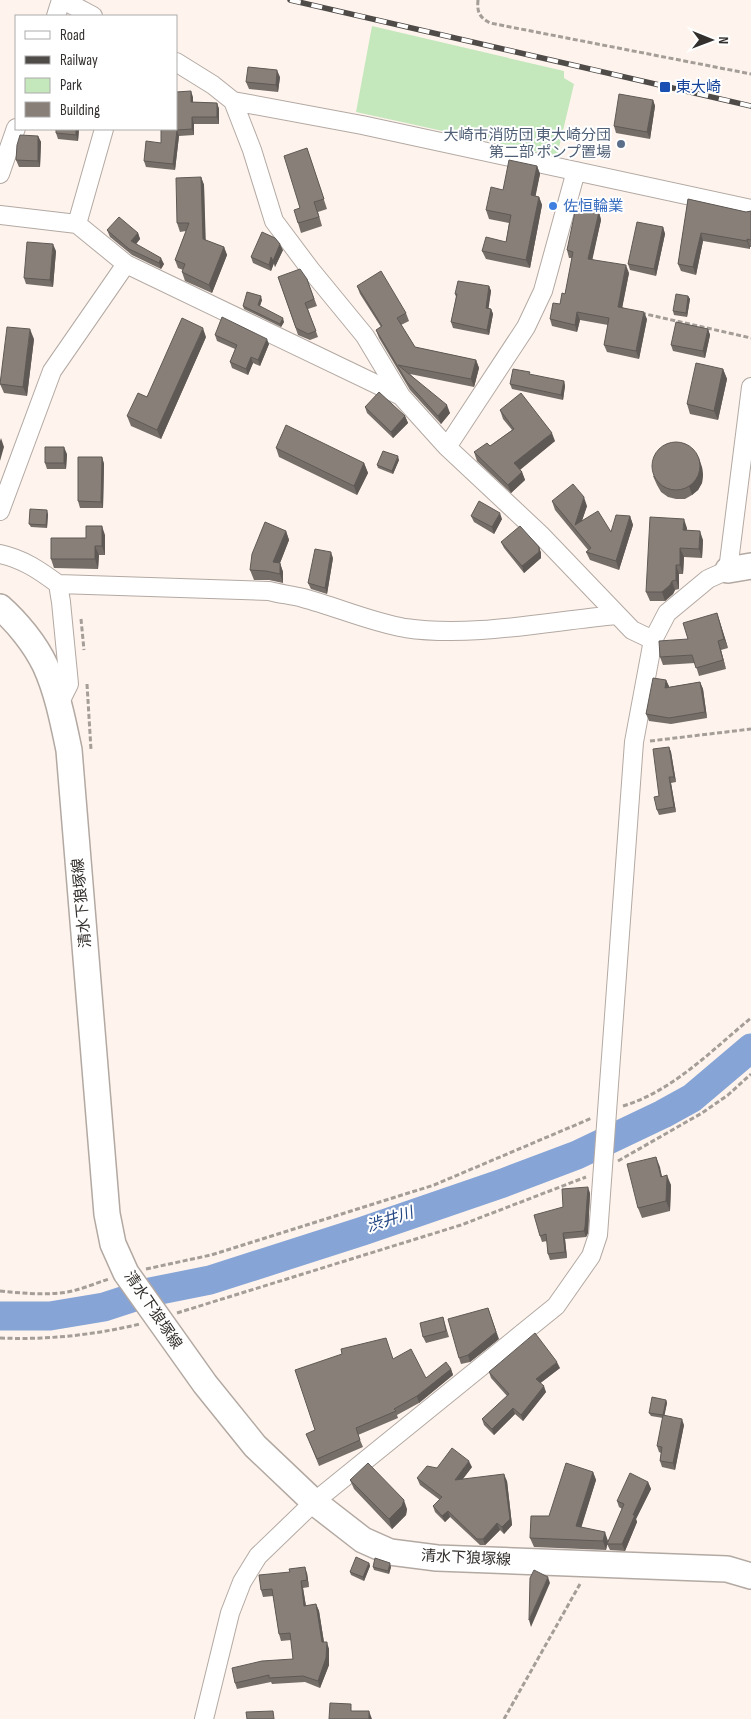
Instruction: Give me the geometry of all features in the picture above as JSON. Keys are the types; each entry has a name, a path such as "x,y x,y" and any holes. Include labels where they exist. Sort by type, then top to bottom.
{"main road":[{"name":"清水下狼塚線","path":"0,607 25,635 44,664 59,704 69,750 107,1214 113,1244 130,1279 205,1384 255,1446 314,1502 363,1540 390,1552 437,1558 727,1569 751,1576"}],"street":[{"path":"56,15 62,0 91,15"},
{"path":"178,63 213,85 233,101 362,125 751,209"},
{"path":"233,101 252,150 274,221 365,336 401,396 447,447 540,534 632,630 653,640"},
{"path":"0,174 15,130"},
{"path":"77,224 104,130"},
{"path":"447,447 526,327 543,291 576,171"},
{"path":"0,215 77,224 126,264 401,396"},
{"path":"0,511 52,371 126,264"},
{"path":"204,1719 230,1613 242,1582 258,1556 314,1502 556,1306 590,1256 598,1235 604,1165 606,1115 634,742 653,640 667,613 708,579 739,568 751,387"},
{"path":"0,554 16,557 58,584 269,592 301,597 380,622 406,628 486,630 617,614"},
{"path":"58,584 62,602 69,684 59,704"}],"path":[{"path":"478,0 477,12 482,19 490,23 751,74"},
{"path":"638,312 751,338"},
{"path":"634,742 751,729"},
{"path":"0,1291 45,1294 61,1293 130,1279 434,1185 640,1101 681,1077 751,1018"},
{"path":"0,1338 27,1339 108,1332 153,1313 461,1225 604,1165 702,1113 728,1095 751,1074"},
{"path":"504,1719 580,1584 586,1564"}],"green space":[{"path":"372,26 564,71 564,78 574,84 557,156 356,112"}],"building":[{"path":"248,67 277,70 276,85 246,82"},
{"path":"191,91 191,102 217,103 217,117 192,117 192,129 178,130 178,92"},
{"path":"619,94 653,100 647,132 614,126"},
{"path":"56,130 76,130 76,135 56,133"},
{"path":"161,130 177,130 173,164 144,161 146,141 161,143"},
{"path":"20,135 38,136 38,161 16,160"},
{"path":"307,148 324,199 314,202 319,217 298,223 294,210 300,208 284,156"},
{"path":"509,160 537,166 531,195 539,197 526,260 482,251 486,237 506,242 511,215 486,210 491,187 503,190"},
{"path":"201,177 203,239 224,247 209,285 182,272 185,264 175,260 189,223 177,223 176,178"},
{"path":"688,199 746,212 751,211 751,240 747,239 747,241 701,233 693,267 678,264"},
{"path":"576,207 599,212 588,259 626,265 618,307 644,312 636,351 604,345 609,318 577,312 575,325 550,319 553,303 560,304 562,293 565,294 573,252 567,250"},
{"path":"119,217 138,233 131,241 161,258 159,263 129,249 107,230"},
{"path":"637,222 663,227 654,269 628,264"},
{"path":"262,232 275,238 280,244 273,261 271,257 269,265 251,257"},
{"path":"27,242 53,244 50,280 24,278"},
{"path":"300,269 307,279 314,299 305,303 316,331 308,334 296,328 278,277"},
{"path":"381,271 406,313 397,318 415,347 476,360 471,379 398,365 447,405 438,416 407,382 376,330 382,326 357,286"},
{"path":"458,281 489,286 486,308 491,309 487,330 451,322"},
{"path":"247,292 261,296 258,305 283,318 280,324 243,306"},
{"path":"676,294 688,296 686,313 673,311"},
{"path":"222,317 267,339 258,360 251,357 246,369 230,362 237,345 215,335"},
{"path":"182,318 203,328 157,430 127,416 138,393 147,397"},
{"path":"676,322 708,329 703,351 671,345"},
{"path":"7,327 30,329 23,387 0,384"},
{"path":"696,363 723,369 714,411 687,404"},
{"path":"513,369 564,381 561,395 510,384"},
{"path":"379,392 405,416 391,432 365,407"},
{"path":"521,393 552,433 514,463 522,472 508,485 474,452 487,443 490,446 514,429 500,410"},
{"path":"286,425 364,463 354,486 276,448"},
{"path":"671,442 681,442 693,449 700,461 700,471 693,483 681,490 671,490 663,486 656,479 652,471 652,461 656,453 663,446"},
{"path":"45,447 64,447 64,463 45,463"},
{"path":"383,451 398,456 392,471 377,465"},
{"path":"78,457 102,457 101,502 78,501"},
{"path":"573,484 584,497 575,525 598,511 611,532 616,515 630,516 616,561 586,552 591,548 552,501"},
{"path":"479,501 500,513 492,527 471,516"},
{"path":"30,509 47,510 46,525 29,524"},
{"path":"650,517 684,519 683,530 700,531 699,549 680,548 680,565 676,565 676,580 672,581 662,592 646,592"},
{"path":"265,522 286,531 273,562 280,563 280,574 250,570 252,554"},
{"path":"86,526 102,526 102,546 95,546 95,559 51,559 51,538 86,538"},
{"path":"520,526 539,547 539,552 522,566 501,542"},
{"path":"315,549 331,552 325,588 308,583"},
{"path":"717,613 724,639 718,641 723,660 696,668 692,655 660,657 659,641 688,639 683,623"},
{"path":"653,678 666,680 665,688 700,682 705,712 669,718 646,714"},
{"path":"669,747 674,777 669,777 674,807 657,810 654,797 659,796 653,749"},
{"path":"656,1157 661,1177 667,1175 666,1201 638,1208 627,1164"},
{"path":"588,1187 584,1231 563,1233 565,1252 548,1254 546,1234 540,1236 534,1215 563,1207 562,1189"},
{"path":"488,1308 496,1332 468,1355 459,1358 448,1319"},
{"path":"443,1317 446,1331 423,1337 420,1323"},
{"path":"535,1333 557,1362 536,1379 544,1386 521,1415 513,1408 492,1429 482,1419 509,1394 489,1372"},
{"path":"386,1338 393,1359 411,1349 426,1378 446,1362 451,1369 417,1396 394,1409 396,1411 356,1428 360,1440 317,1459 306,1434 315,1430 295,1370 342,1354 341,1349"},
{"path":"652,1397 666,1400 663,1415 649,1413"},
{"path":"663,1415 682,1419 673,1463 660,1461 662,1447 657,1446"},
{"path":"452,1448 469,1461 455,1480 504,1474 510,1519 502,1527 497,1523 483,1539 477,1539 448,1511 442,1516 433,1506 442,1497 417,1478 427,1466 437,1468"},
{"path":"368,1463 404,1500 402,1506 389,1519 350,1480"},
{"path":"566,1463 593,1472 576,1526 605,1532 603,1541 530,1538 531,1516 549,1516"},
{"path":"630,1473 648,1482 622,1544 607,1544 624,1504 617,1501"},
{"path":"356,1557 369,1563 363,1577 350,1572"},
{"path":"375,1558 390,1563 388,1571 373,1567"},
{"path":"305,1567 307,1580 301,1581 304,1606 316,1604 322,1642 327,1642 326,1658 318,1681 303,1676 269,1678 269,1675 235,1683 232,1668 262,1661 293,1659 290,1633 279,1634 272,1589 261,1590 259,1575 290,1572 289,1569"},
{"path":"534,1570 548,1577 529,1620 530,1578"},
{"path":"330,1703 351,1704 351,1711 369,1711 369,1719 329,1719"},
{"path":"273,1711 274,1719 247,1719 246,1712"}],"waterway":[{"name":"渋井川","path":"0,1316 50,1316 104,1307 150,1292 210,1280 363,1231 503,1183 577,1155 663,1114 692,1098 751,1048"}],"railway":[{"path":"290,0 751,106"}],"place":[{"name":"東大崎","path":"665,87"},
{"name":"大崎市消防団 東大崎分団 第二部 ポンプ置場","path":"621,144"},
{"name":"佐恒輪業","path":"553,206"}]}
